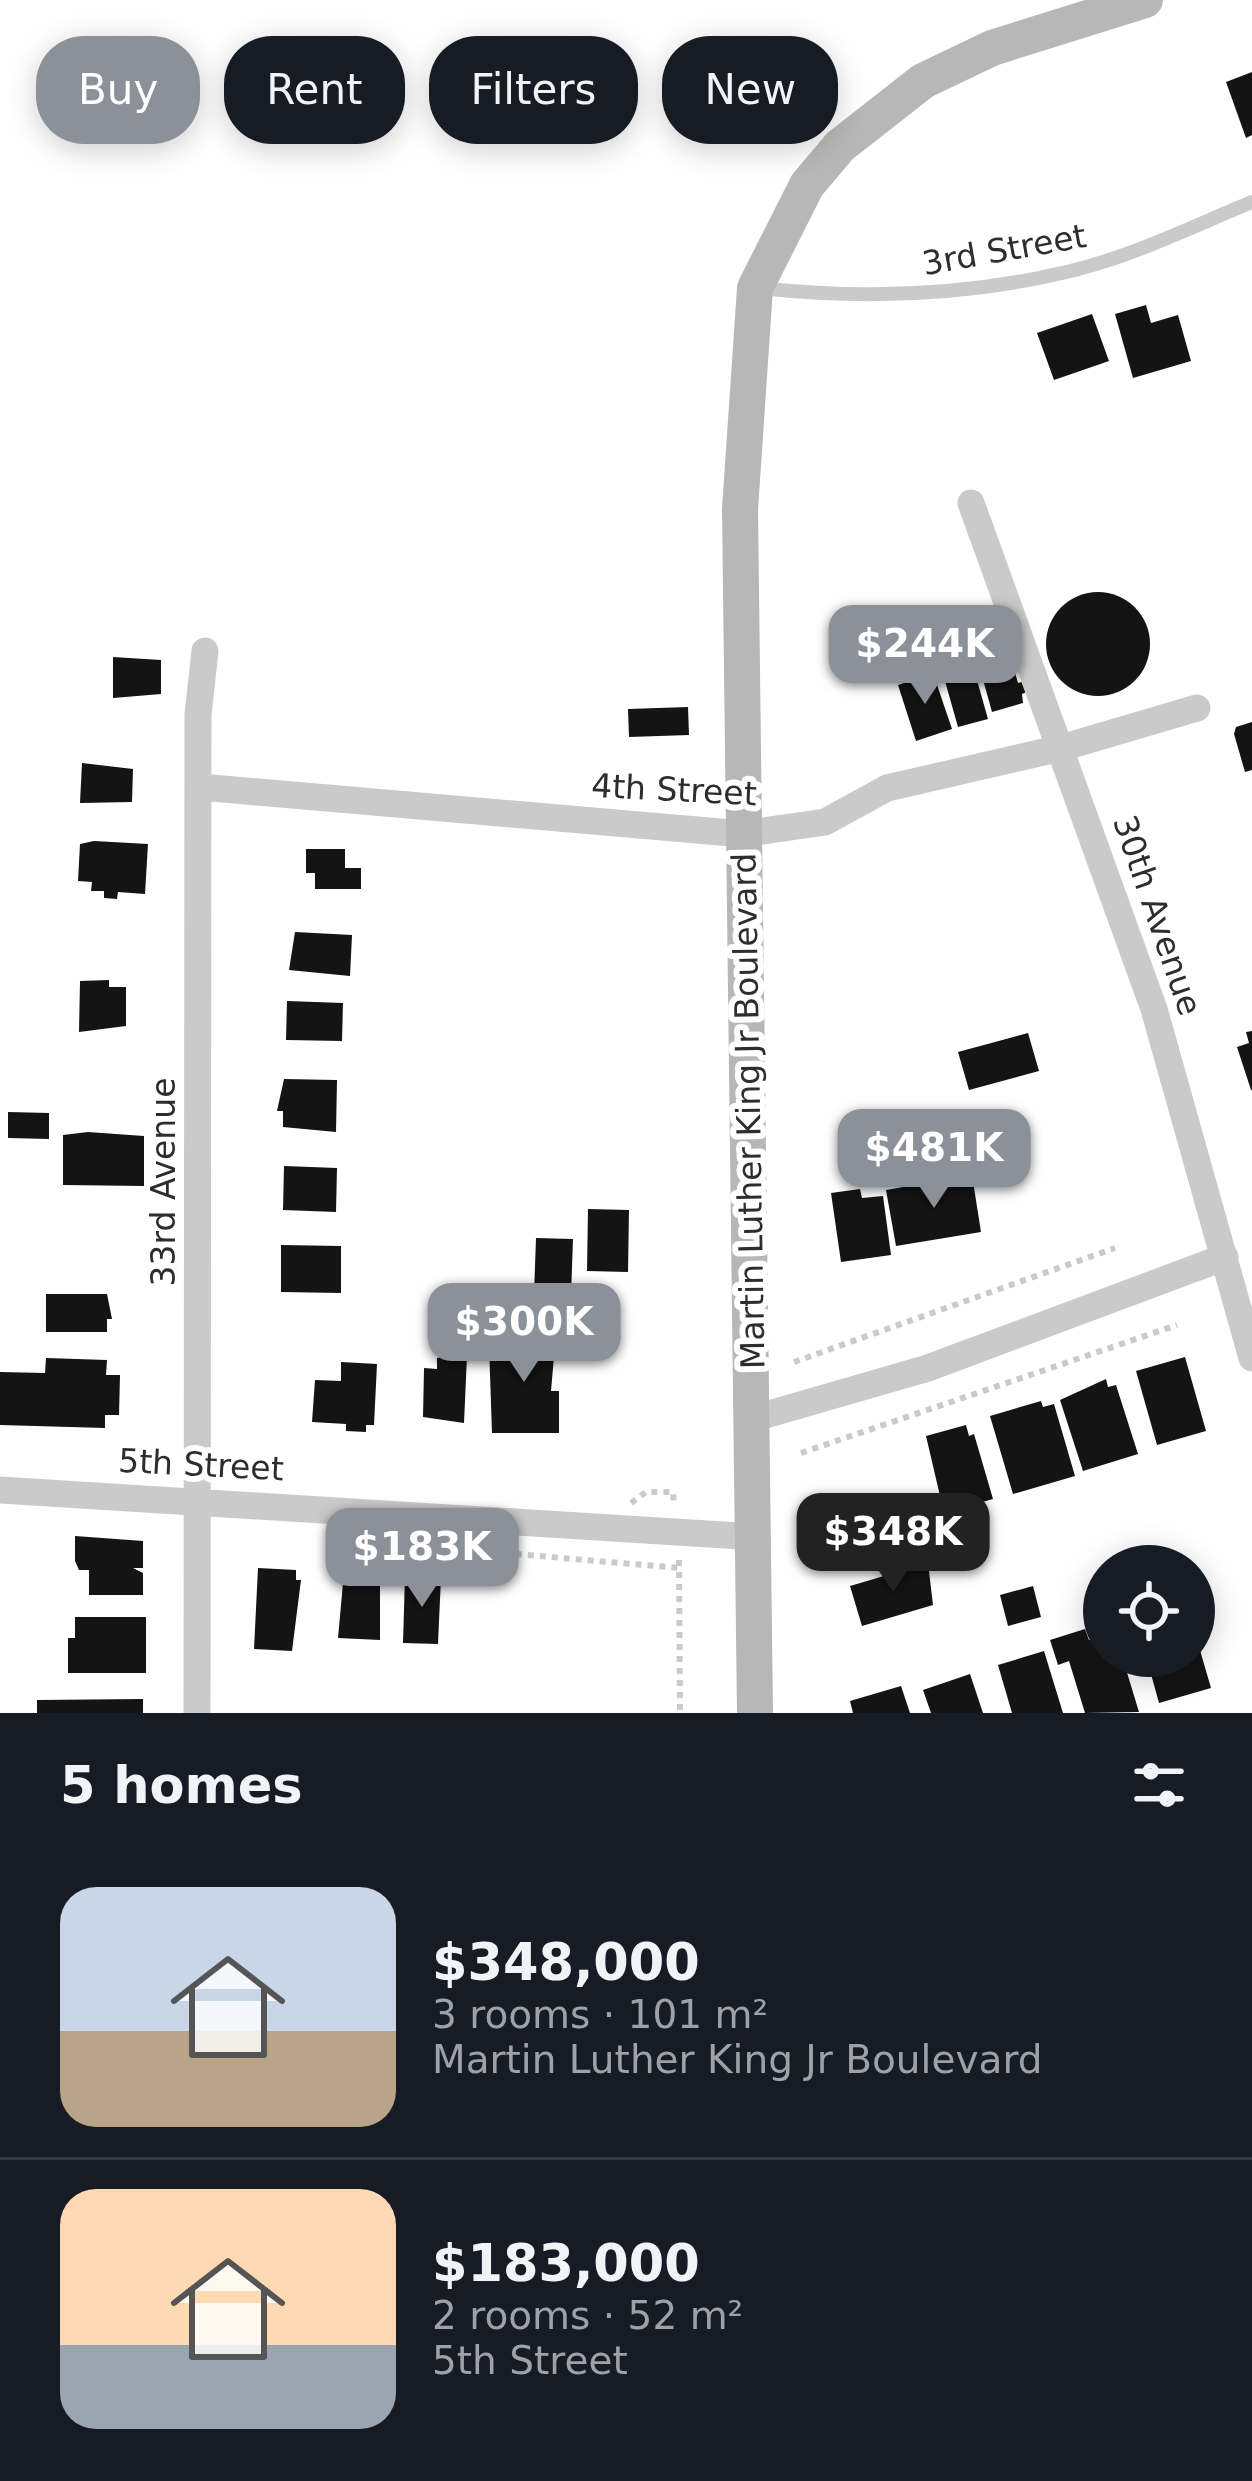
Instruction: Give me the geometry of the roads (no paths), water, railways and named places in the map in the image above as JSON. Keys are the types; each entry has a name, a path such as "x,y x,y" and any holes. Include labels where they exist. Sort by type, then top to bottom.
{"main road":[{"path":"754,288 807,185 840,146 923,81 992,48 1145,0"},
{"name":"Martin Luther King Jr Boulevard","path":"754,288 740,508 755,1713"}],"street":[{"name":"30th Avenue","path":"971,503 1154,1009 1252,1358"},
{"name":"33rd Avenue","path":"197,1713 198,715 205,651"},
{"name":"4th Street","path":"200,787 743,834 825,823 886,788 1061,748 1197,708"},
{"path":"754,1418 928,1368 1225,1257"},
{"name":"5th Street","path":"0,1490 756,1537"}],"lane":[{"name":"3rd Street","path":"754,288 823,295 980,288 1066,273 1252,202"}]}
